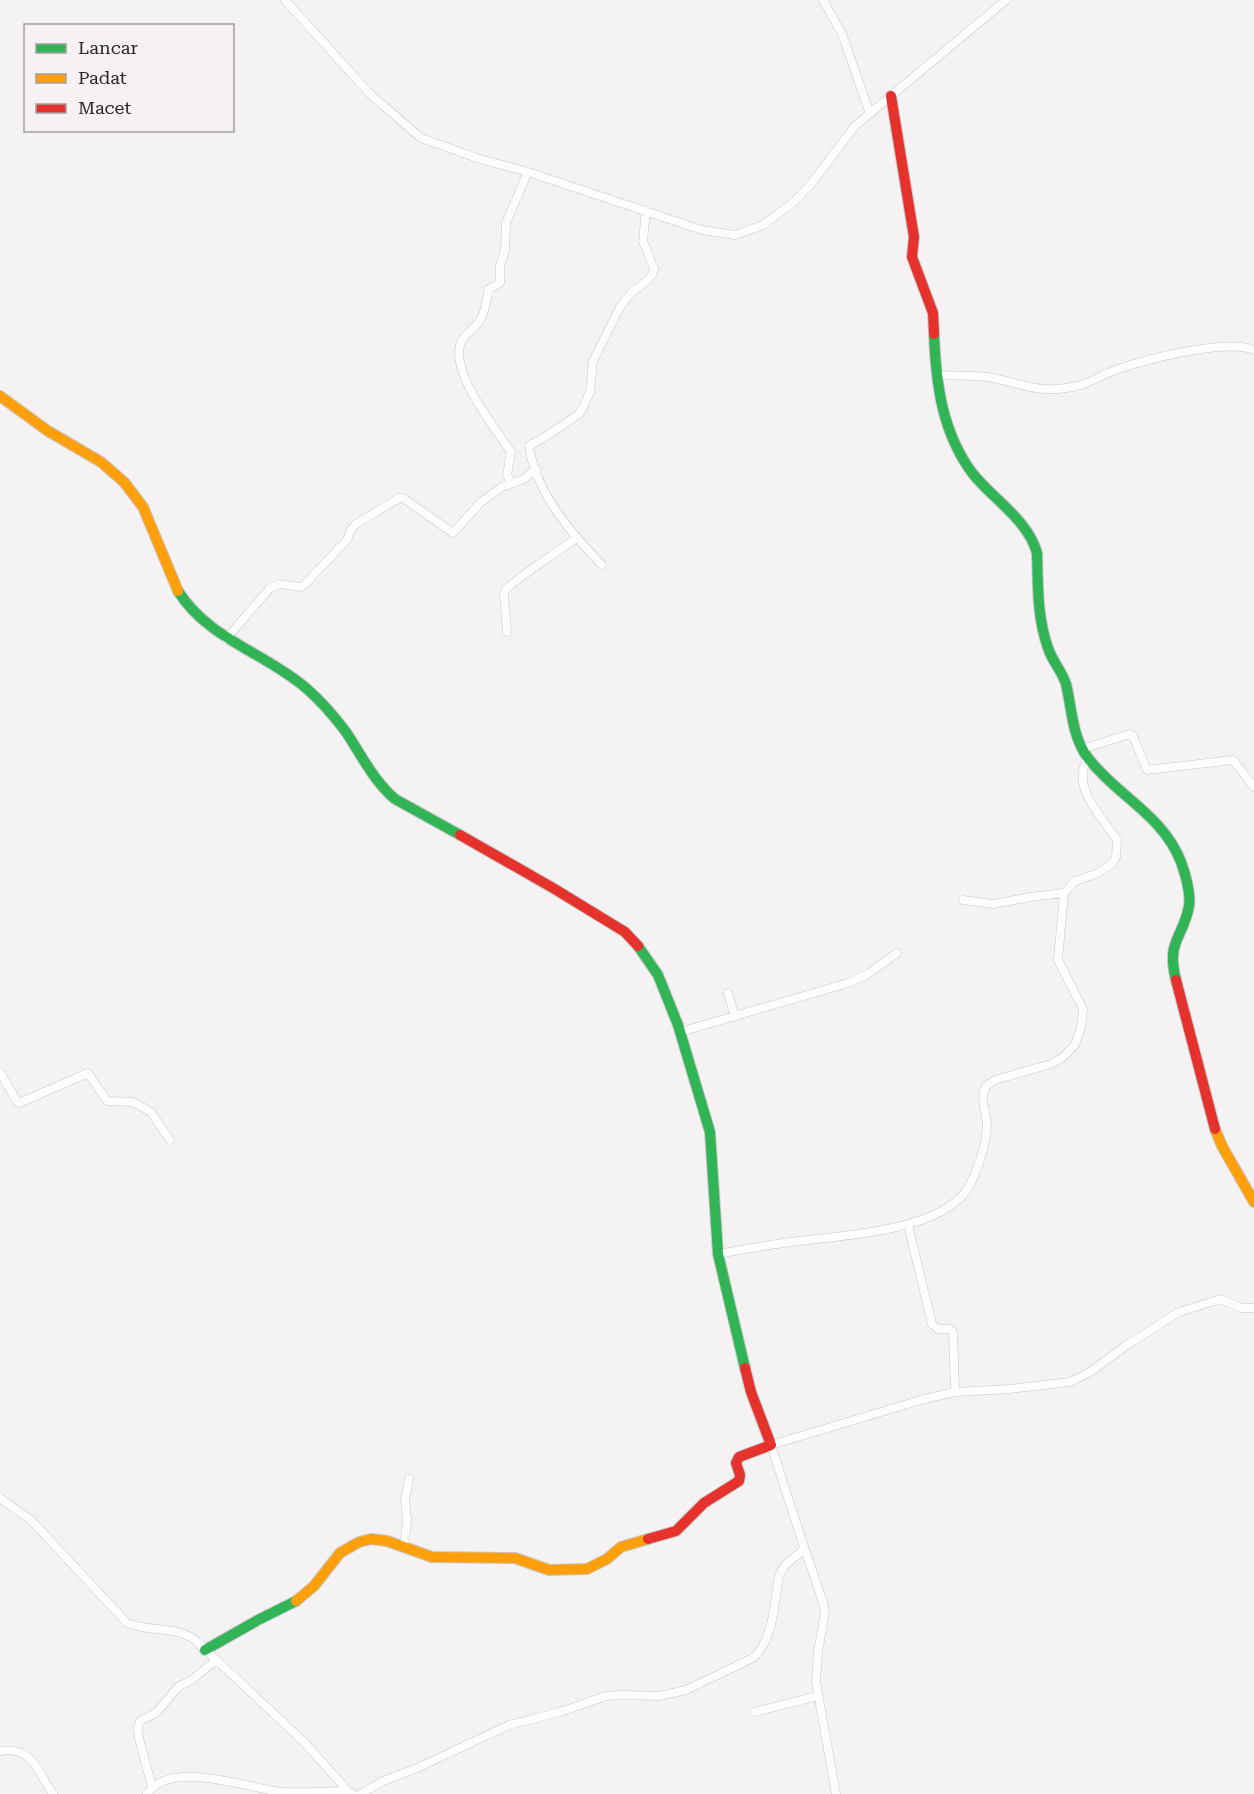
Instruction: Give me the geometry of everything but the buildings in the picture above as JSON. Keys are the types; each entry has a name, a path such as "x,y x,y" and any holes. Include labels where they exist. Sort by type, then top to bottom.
{"street":[{"path":"285,0 370,94 421,138 646,212 719,234 735,235 763,225 795,201 811,184 855,126 1006,0"},
{"path":"823,0 842,34 870,114"},
{"path":"891,96 914,237 912,257 933,313 936,375 940,402 953,440 973,474 1025,529 1034,542 1037,553 1042,624 1048,649 1063,675 1071,714 1082,749 1088,759 1164,831 1177,851 1186,879 1188,903 1171,950 1173,969 1213,1125 1222,1146 1254,1202"},
{"path":"511,483 507,474 512,454 471,389 462,370 459,354 463,339 481,320 489,289 500,283 506,223 528,172"},
{"path":"603,565 576,538 557,513 536,469 529,446 579,414 591,392 593,361 620,307 631,293 652,275 654,269 643,241 646,212"},
{"path":"936,375 985,377 1046,391 1078,386 1112,371 1152,358 1225,346 1254,350"},
{"path":"0,396 48,431 87,452 117,475 142,505 167,570 193,612 226,639 285,672 311,692 339,724 375,781 395,799 553,888 625,932 643,952 658,975 680,1032 710,1132 718,1254 751,1392 771,1445 825,1612 816,1670 818,1696 836,1794"},
{"path":"226,639 270,588 279,584 301,587 347,540 356,524 399,498 403,498 452,534 481,501 511,483 524,479 536,469"},
{"path":"507,632 505,590 529,570 558,553 576,538"},
{"path":"1082,749 1130,734 1133,736 1147,770 1183,764 1209,764 1233,760 1254,787"},
{"path":"718,1254 908,1225 940,1211 958,1199 969,1186 980,1164 986,1139 987,1123 983,1098 986,1086 995,1080 1051,1064 1062,1058 1075,1045 1081,1028 1083,1009 1058,960 1064,893 1075,881 1105,870 1112,864 1117,848 1117,840 1086,794 1081,780 1088,759"},
{"path":"963,900 994,904 1064,893"},
{"path":"680,1032 848,983 868,974 897,953"},
{"path":"728,993 735,1017"},
{"path":"0,1072 4,1087 17,1102 22,1103 88,1073 107,1101 133,1102 151,1112 170,1140"},
{"path":"908,1225 932,1324 938,1329 950,1329 953,1332 955,1392"},
{"path":"205,1650 306,1594 329,1563 350,1545 359,1541 374,1538 388,1540 419,1554 432,1557 515,1558 549,1570 568,1571 591,1568 621,1547 676,1530 702,1505 739,1480 740,1475 736,1462 739,1457 771,1445 924,1399 955,1392 1070,1382 1090,1372 1126,1345 1179,1312 1221,1299 1241,1308 1254,1308"},
{"path":"404,1547 407,1520 405,1499 409,1479"},
{"path":"0,1498 31,1520 127,1623 141,1628 188,1635 306,1743 351,1792"},
{"path":"361,1794 383,1781 415,1769 509,1725 560,1712 606,1696 659,1696 686,1690 753,1658 760,1652 766,1638 782,1567 801,1553 804,1547"},
{"path":"216,1660 193,1679 178,1687 156,1713 140,1721 139,1738 150,1790 170,1779 184,1777 230,1781 281,1792 351,1792"},
{"path":"755,1712 818,1696"},
{"path":"0,1751 19,1752 29,1757 37,1765 53,1794"}],"traffic: fast":[{"path":"934,334 939,389 954,442 973,474 1018,520 1033,541 1037,553 1039,601 1044,636 1066,684 1076,732 1083,750 1112,784 1163,831 1181,862 1188,884 1189,906 1174,948 1173,967 1176,980"},
{"path":"178,591 205,621 237,644 290,675 312,693 346,732 374,776 395,799 460,835"},
{"path":"638,946 658,975 678,1025 710,1132 718,1254 745,1368"},
{"path":"205,1650 296,1601"}],"traffic: slow":[{"path":"0,396 48,431 101,462 124,482 143,507 178,591"},
{"path":"1215,1129 1222,1146 1254,1202"},
{"path":"296,1601 314,1586 340,1553 359,1542 371,1539 387,1541 432,1557 515,1558 549,1570 587,1569 607,1559 621,1547 648,1539"}],"traffic: jam":[{"path":"891,96 914,237 912,257 933,313 934,334"},
{"path":"460,835 625,932 638,946"},
{"path":"1176,980 1215,1129"},
{"path":"648,1539 676,1531 704,1503 739,1481 740,1475 736,1463 739,1457 771,1445 751,1392 745,1368"}]}
